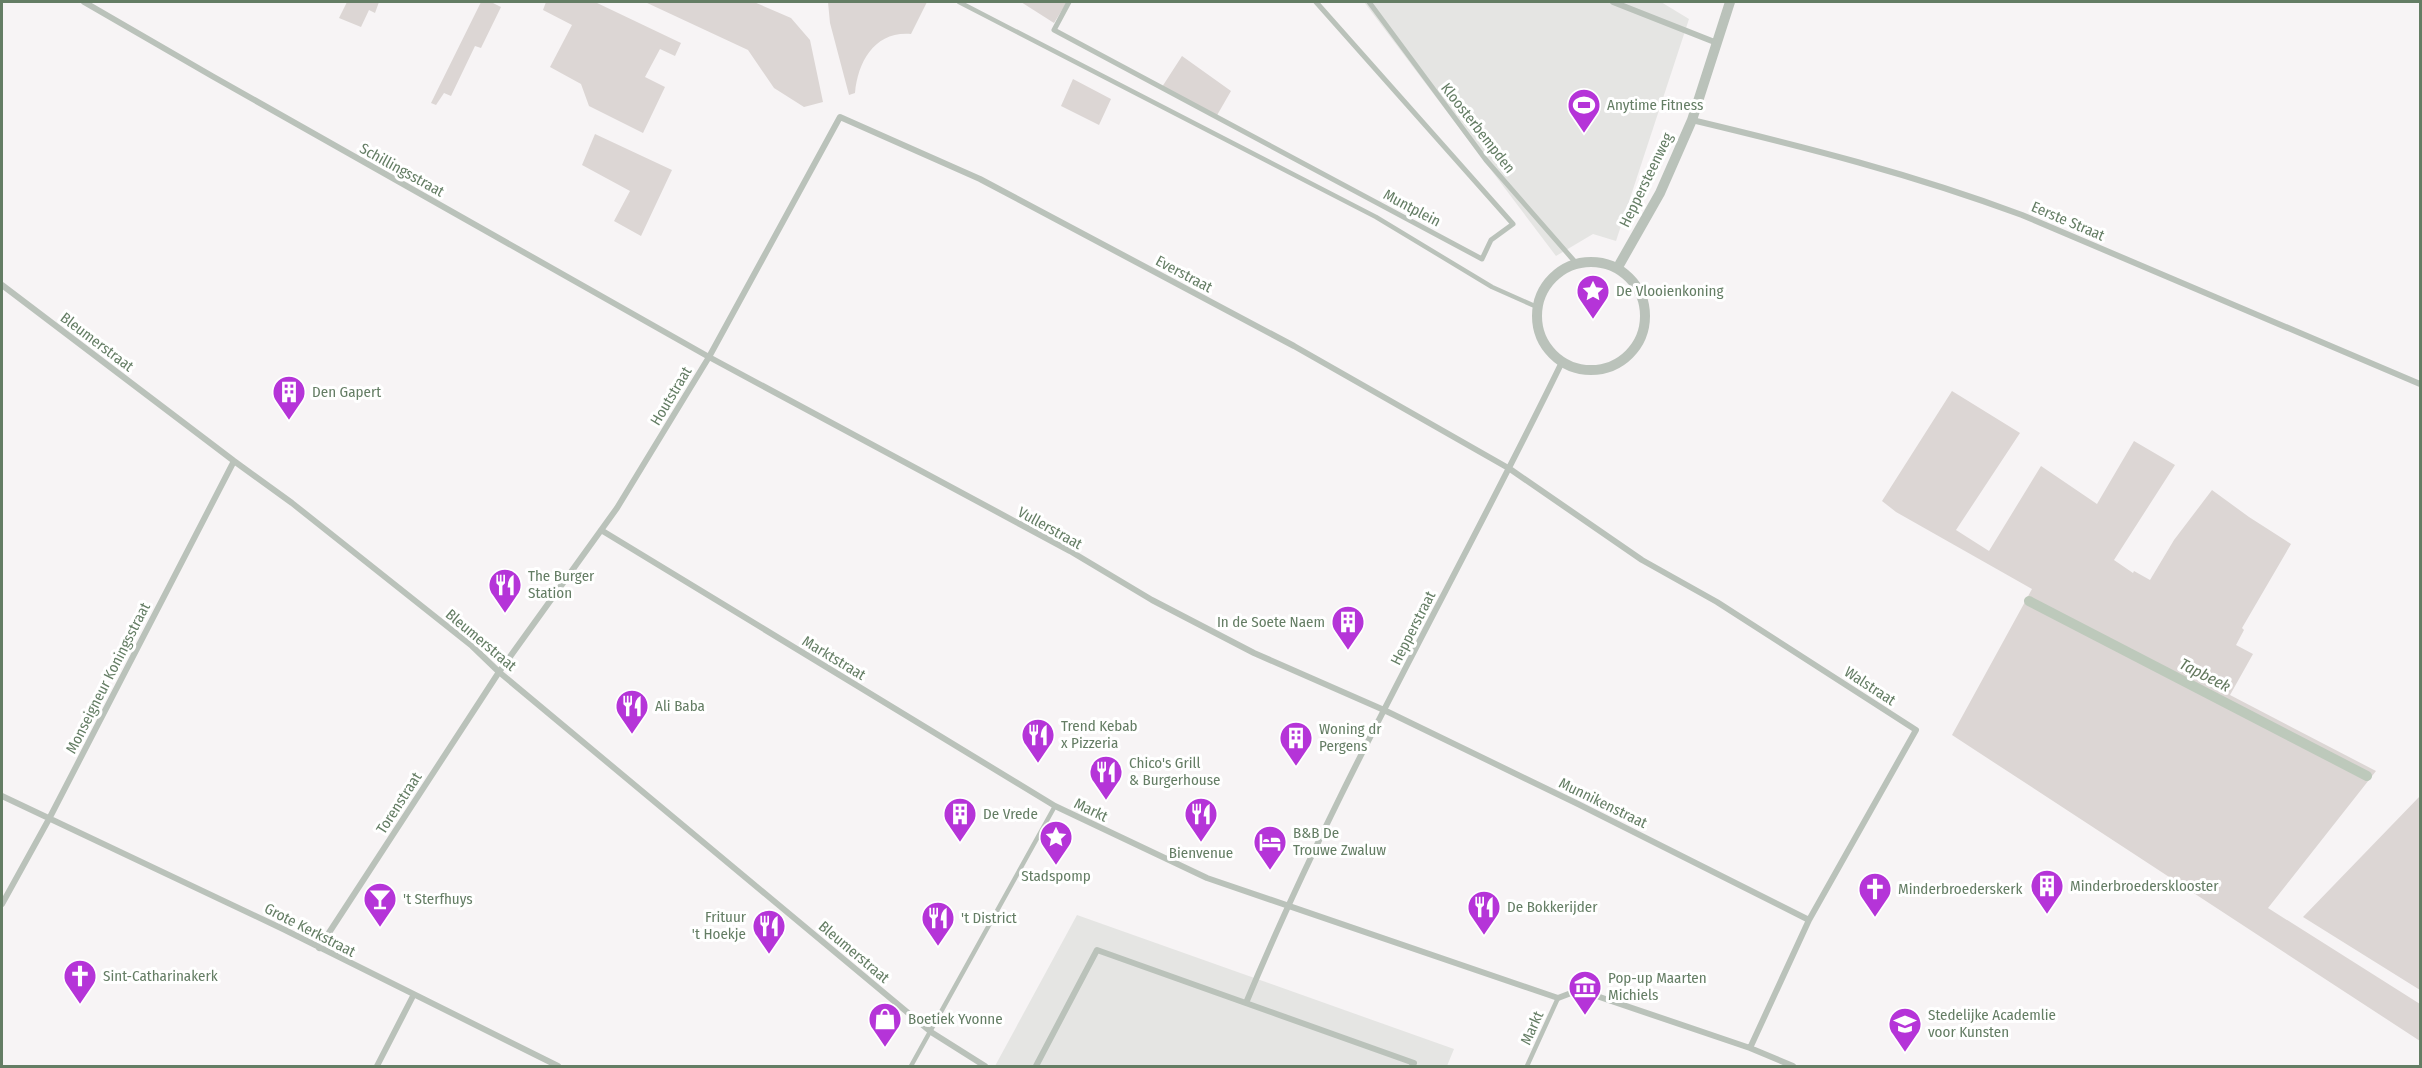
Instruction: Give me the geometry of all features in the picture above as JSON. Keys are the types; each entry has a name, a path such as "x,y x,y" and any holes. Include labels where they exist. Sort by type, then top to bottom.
{"street":[{"name":"Schillingsstraat","path":"84,2 709,357"},
{"name":"Muntplein","path":"1069,2 1054,30 1482,259 1491,240 1513,224 1316,2"},
{"name":"Kloosterbempden","path":"1369,2 1486,160 1576,263"},
{"path":"1613,2 1717,43"},
{"name":"Heppersteenweg","path":"1617,267 1660,193 1692,120 1730,2"},
{"name":"Houtstraat","path":"499,672 617,508 709,357 840,117"},
{"name":"Everstraat","path":"840,117 980,179 1283,341 1510,469"},
{"name":"Eerste Straat","path":"1692,120 1825,152 1954,190 2033,219 2421,384"},
{"path":"1597,261 1617,267 1638,287 1644,300 1646,315 1642,337 1629,355 1611,367 1588,371 1562,362 1541,338 1537,322 1537,307 1546,285 1559,272 1576,263 1597,261"},
{"name":"Bleumerstraat","path":"2,285 301,510 472,646 499,672 931,1032"},
{"name":"Vullerstraat","path":"709,357 1070,551 1152,600 1254,652 1384,710"},
{"name":"Hepperstraat","path":"1287,906 1384,710 1510,469 1562,362"},
{"name":"Monseigneur Koningsstraat","path":"2,904 49,819 234,461"},
{"name":"Walstraat","path":"1510,469 1642,560 1717,602 1916,730 1809,920 1750,1048"},
{"name":"Marktstraat","path":"601,530 1055,806"},
{"name":"Torenstraat","path":"319,948 499,672"},
{"name":"Munnikenstraat","path":"1384,710 1809,920"},
{"name":"Grote Kerkstraat","path":"2,796 283,929 413,996 558,1066"},
{"name":"Markt","path":"1055,806 1207,878 1558,998"},
{"path":"1246,1003 1287,906"},
{"path":"1036,1066 1097,950 1414,1063 1412,1066"},
{"path":"1558,998 1579,990 1750,1048 1793,1066"},
{"path":"377,1066 413,996"},
{"path":"931,1032 985,1066"}],"lane":[{"path":"959,2 1376,217 1492,287 1537,307"},
{"name":"Markt","path":"911,1066 1055,806"},
{"name":"Markt","path":"1527,1066 1558,998"}],"shaded area":[{"path":"347,2 379,2 375,13 369,10 361,27 339,18"},
{"path":"481,2 491,2 501,7 481,48 475,46 451,96 444,93 436,105 431,103"},
{"path":"546,2 595,2 681,43 675,56 660,49 645,77 665,87 643,133 589,106 581,84 550,67 572,25 543,10"},
{"path":"645,2 754,2 791,18 810,40 823,102 804,107 774,88 748,50"},
{"path":"828,2 927,2 911,34 887,37 871,50 860,70 855,93 849,95 830,23"},
{"path":"1021,2 1067,2 1054,23"},
{"path":"1364,2 1661,2 1689,19 1616,241 1593,234 1556,256"},
{"path":"1182,56 1231,91 1216,117 1162,87"},
{"path":"1073,79 1111,99 1099,125 1061,106"},
{"path":"595,134 672,170 641,236 614,221 630,191 582,165"},
{"path":"1952,391 2020,433 1956,530 1989,551 2041,466 2097,504 2134,441 2175,465 2114,560 2133,573 2134,571 2150,580 2174,540 2212,490 2291,544 2242,628 2244,630 2236,645 2253,654 2230,695 2376,771 2268,908 2420,1004 2420,1041 1952,735 2032,589 1896,512 1882,501"},
{"path":"2420,796 2420,990 2303,917"},
{"path":"1077,915 1454,1049 1447,1066 995,1066"}],"waterway":[{"name":"Tapbeek","path":"2029,601 2367,776"}],"place":[{"name":"Anytime Fitness","path":"1584,134"},
{"name":"De Vlooienkoning","path":"1593,320"},
{"name":"Den Gapert","path":"289,421"},
{"name":"The Burger Station","path":"505,614"},
{"name":"In de Soete Naem","path":"1348,651"},
{"name":"Ali Baba","path":"632,735"},
{"name":"Trend Kebab x Pizzeria","path":"1038,764"},
{"name":"Woning dr Pergens","path":"1296,767"},
{"name":"Chico's Grill & Burgerhouse","path":"1106,801"},
{"name":"De Vrede","path":"960,843"},
{"name":"Bienvenue","path":"1201,843"},
{"name":"Stadspomp","path":"1056,866"},
{"name":"B&B De Trouwe Zwaluw","path":"1270,871"},
{"name":"Minderbroedersklooster","path":"2047,915"},
{"name":"Minderbroederskerk","path":"1875,918"},
{"name":"'t Sterfhuys","path":"380,928"},
{"name":"De Bokkerijder","path":"1484,936"},
{"name":"'t District","path":"938,947"},
{"name":"Frituur 't Hoekje","path":"769,955"},
{"name":"Sint-Catharinakerk","path":"80,1005"},
{"name":"Pop-up Maarten Michiels","path":"1585,1016"},
{"name":"Boetiek Yvonne","path":"885,1048"},
{"name":"Stedelijke Academlie voor Kunsten","path":"1905,1053"}]}
